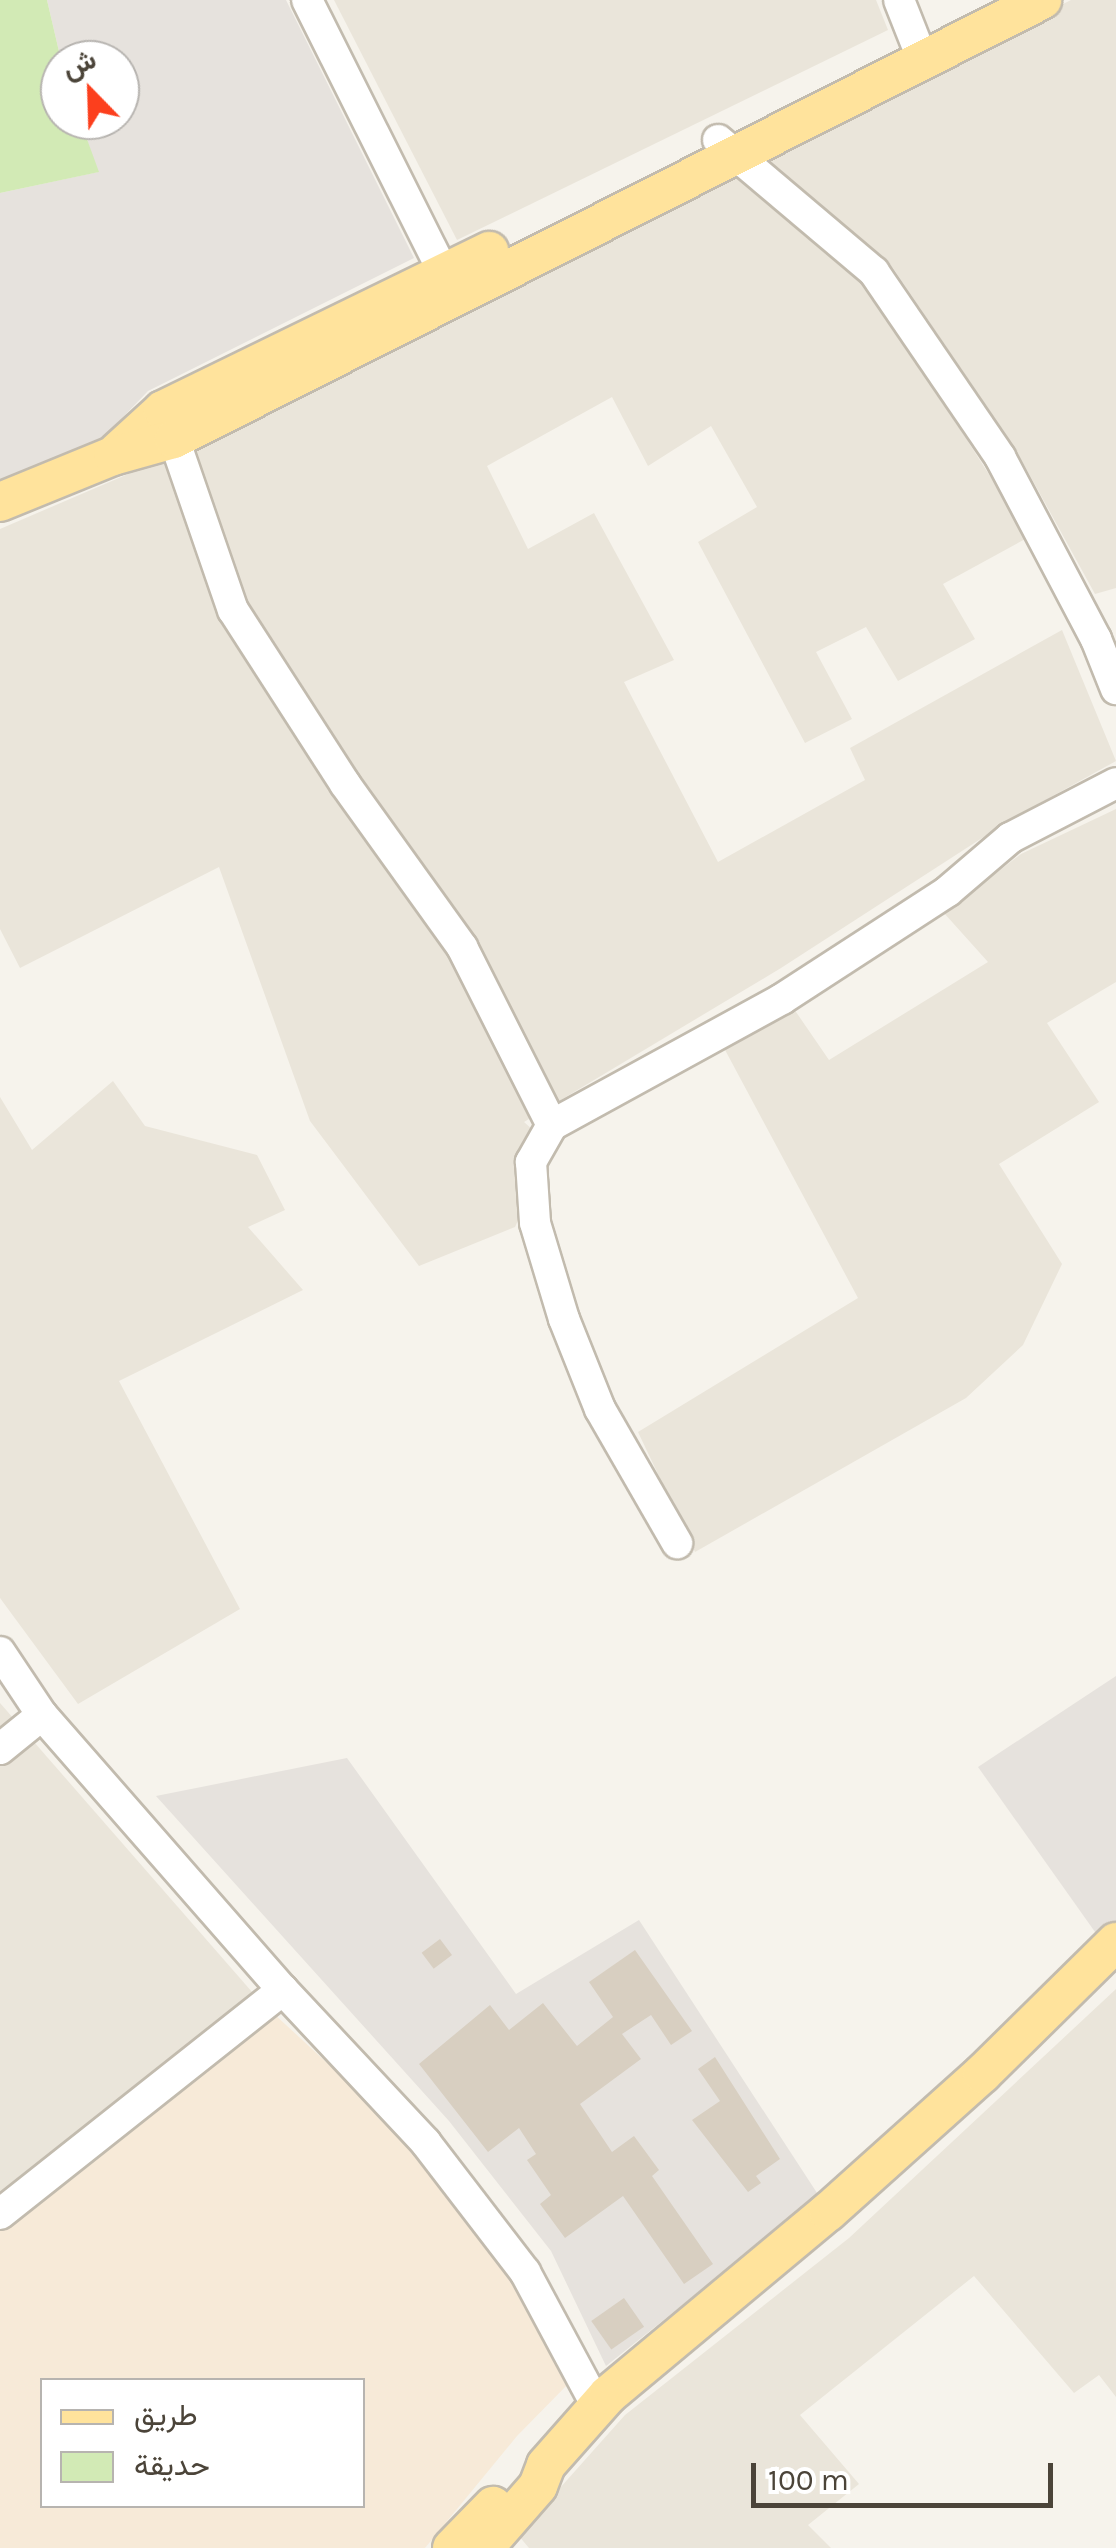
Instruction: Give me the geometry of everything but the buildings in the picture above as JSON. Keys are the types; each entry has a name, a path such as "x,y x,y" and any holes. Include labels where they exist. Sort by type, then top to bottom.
{"main road":[{"path":"0,502 113,456 174,439 727,148 998,0"},
{"path":"113,456 163,410 444,273 727,148 1042,0"},
{"path":"452,2548 516,2485 546,2465 597,2406 842,2200 982,2074 1116,1942"},
{"path":"493,2545 538,2486 546,2465"}],"street":[{"path":"307,0 444,273"},
{"path":"899,0 916,43"},
{"path":"727,148 874,272 1000,457 1096,639 1116,689"},
{"path":"174,439 233,610 345,784 462,948 552,1124"},
{"path":"677,1543 600,1409 564,1319 540,1239 531,1162 552,1124 782,999 948,891 1010,838 1116,783"},
{"path":"0,1652 42,1716 283,1990 426,2143 525,2272 597,2406"},
{"path":"0,1749 42,1716"},
{"path":"0,2214 283,1990"}],"shaded area":[{"path":"47,0 286,0 414,258 148,391 102,439 0,480 0,193 98,172 87,140 140,140 140,40 56,40"},
{"path":"334,0 876,0 888,30 457,240"},
{"path":"1071,0 1116,0 1116,588 1095,594 1017,452 893,268 760,158"},
{"path":"732,170 866,282 1029,537 943,584 975,639 898,681 866,627 816,652 852,719 805,743 698,542 757,507 711,426 648,466 612,397 487,466 528,549 594,513 674,660 624,682 718,862 865,780 850,748 1062,630 1116,761 1013,818 781,968 524,1122 552,1147 515,1227 419,1266 310,1121 219,867 20,968 0,929 0,529 191,447"},
{"path":"1116,809 1116,982 1047,1023 1099,1102 999,1164 1062,1264 1023,1345 966,1398 695,1552 638,1432 858,1298 724,1048 794,1009 829,1060 988,962 944,913 1021,854"},
{"path":"113,1081 145,1126 257,1155 285,1210 248,1227 303,1290 119,1381 240,1609 78,1704 0,1598 0,1097 32,1150"},
{"path":"1116,1676 1116,1922 1100,1939 978,1767"},
{"path":"0,1703 259,2000 0,2196"},
{"path":"347,1758 516,1994 639,1920 819,2196 606,2366 551,2251 449,2121 156,1796"},
{"path":"1116,1989 1116,2397 1099,2375 1074,2393 974,2276 800,2415 859,2484 808,2525 831,2548 529,2548 518,2535 625,2415 849,2238"},
{"path":"259,2000 419,2148 520,2273 571,2381 517,2436 425,2548 0,2548 0,2196"}],"green space":[{"path":"0,0 47,0 56,40 40,40 40,140 87,140 99,172 0,193"}]}
